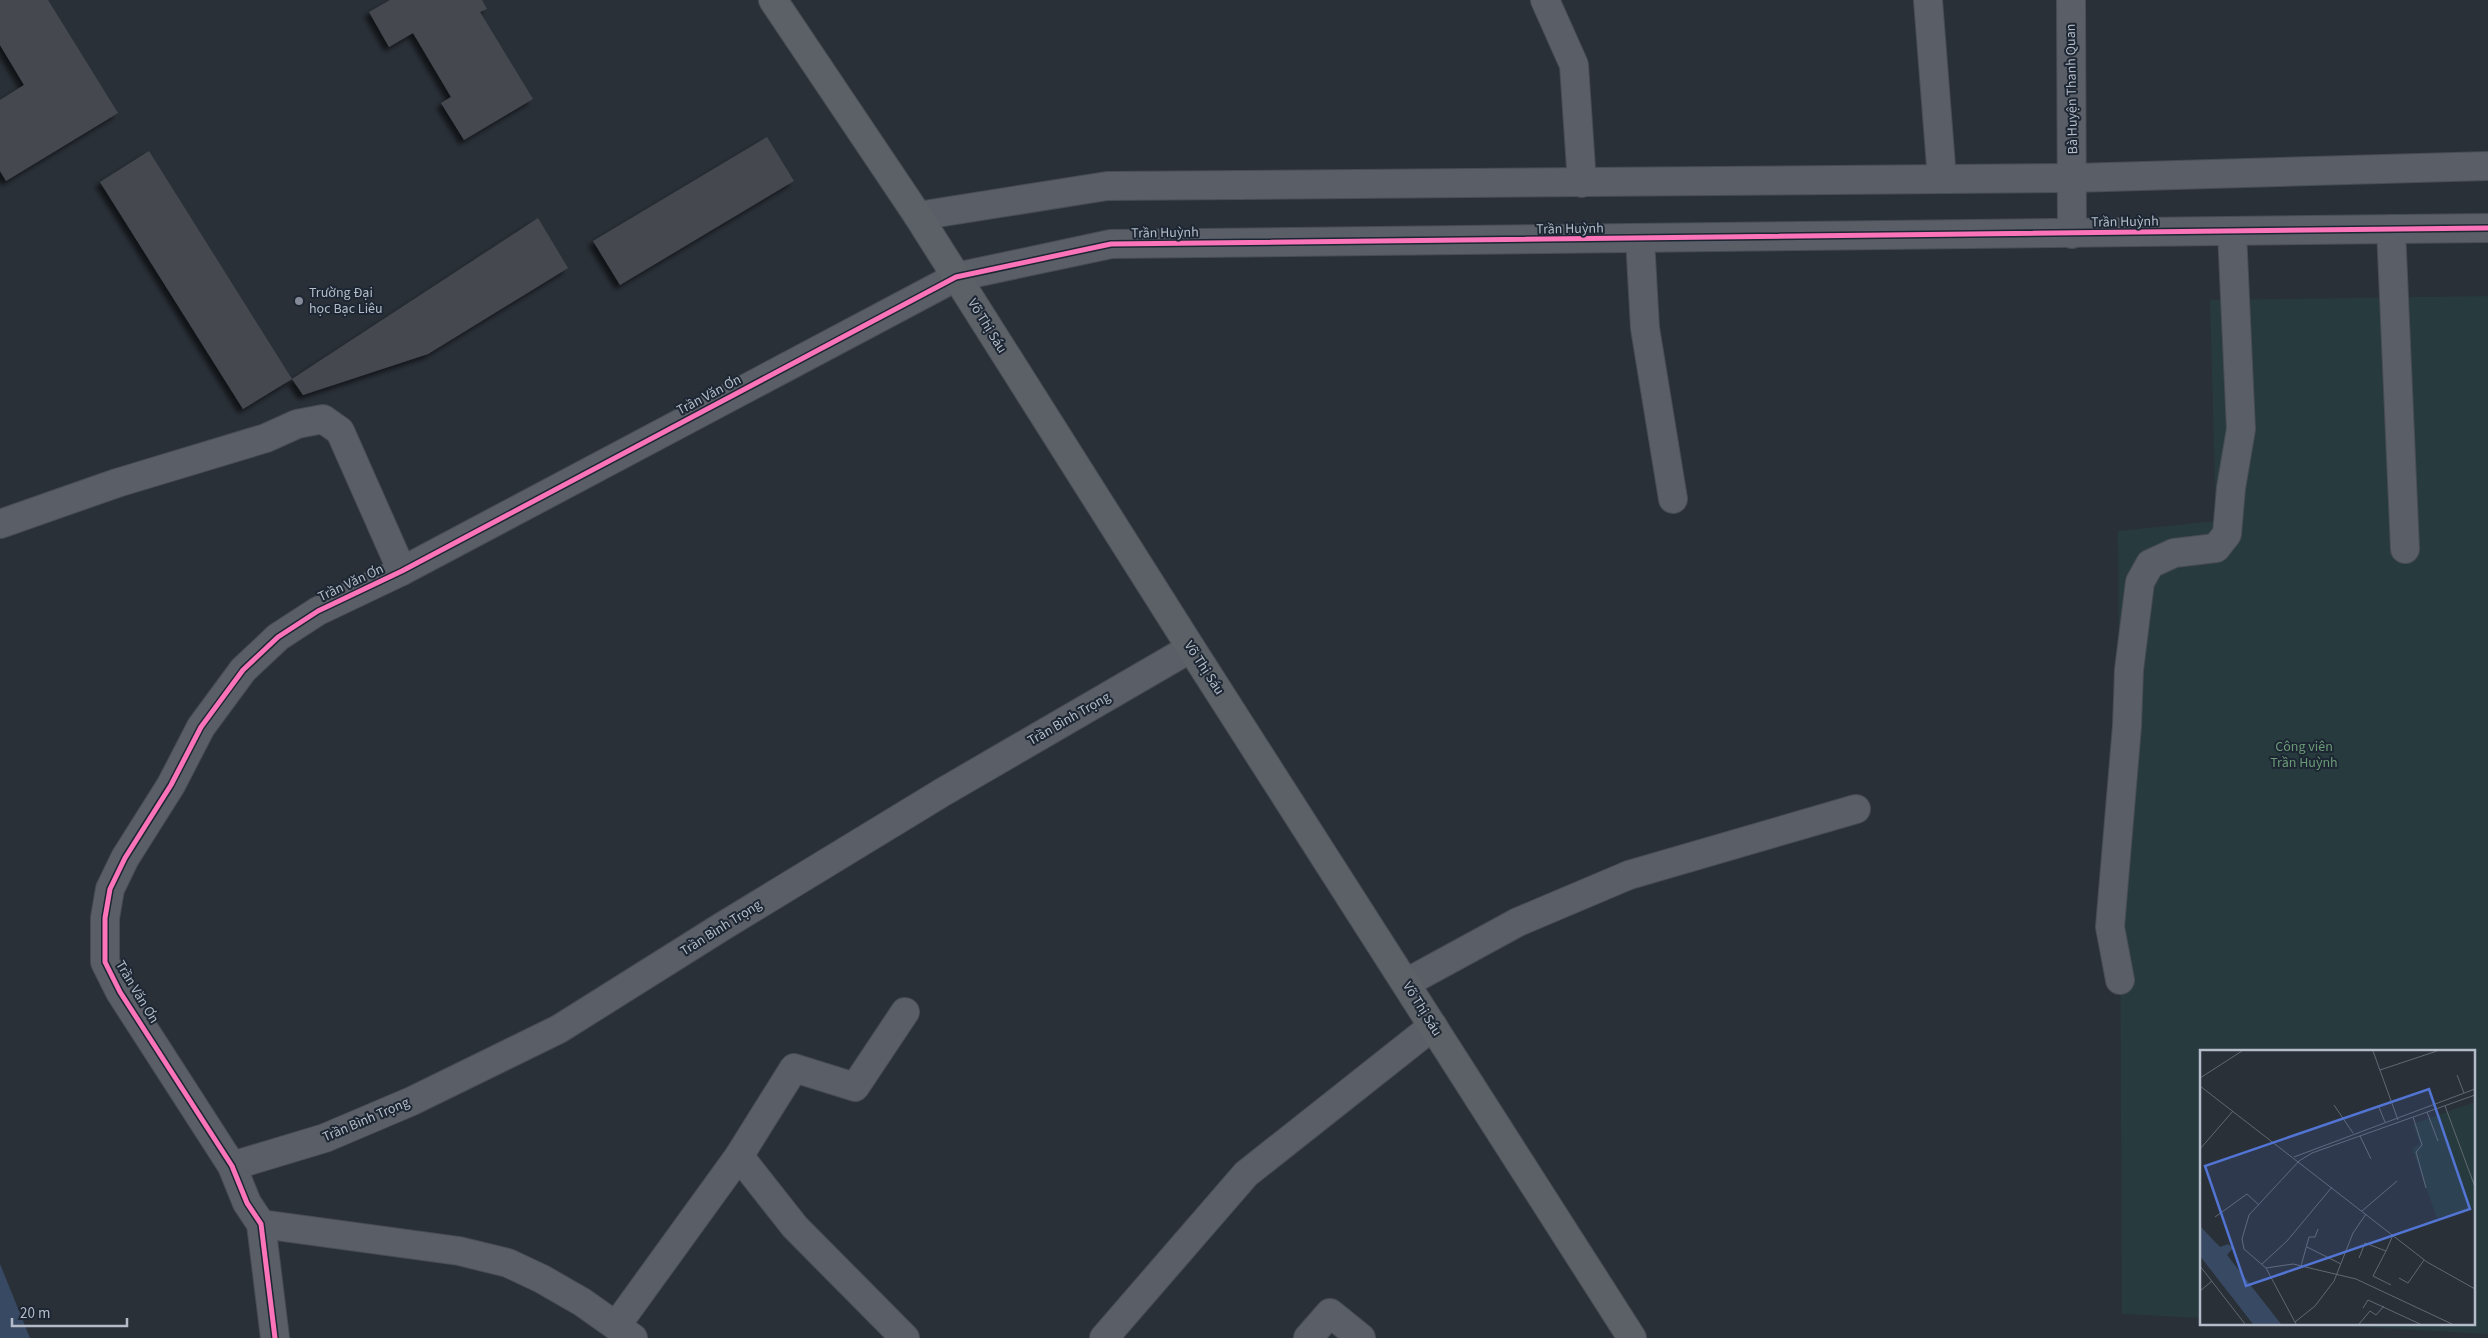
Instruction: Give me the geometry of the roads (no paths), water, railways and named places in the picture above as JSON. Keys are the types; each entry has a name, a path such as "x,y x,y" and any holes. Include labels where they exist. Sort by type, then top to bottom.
{"main road":[{"name":"Võ Thị Sáu","path":"773,0 918,216 1629,1336"}],"street":[{"path":"1545,0 1574,65 1582,182"},
{"path":"1928,0 1942,179"},
{"name":"Bà Huyện Thanh Quan","path":"2071,0 2074,178 2072,234"},
{"path":"918,216 1107,186 2074,178 2488,166"},
{"name":"Trần Huỳnh","path":"956,276 1111,244 2488,228"},
{"path":"2391,229 2405,549"},
{"path":"2120,980 2110,927 2127,726 2129,670 2140,582 2150,564 2174,553 2216,548 2227,534 2231,488 2241,428 2232,232"},
{"path":"1640,239 1644,328 1673,499"},
{"name":"Trần Văn Ơn","path":"275,1338 261,1224 247,1203 232,1166 120,992 105,962 104,918 110,889 125,858 171,786 201,727 242,670 278,637 318,611 402,572 956,276"},
{"path":"0,524 117,483 266,438 297,424 323,419 340,431 402,572"},
{"name":"Trần Bình Trọng","path":"232,1166 325,1138 412,1101 559,1029 723,926 944,792 1191,648"},
{"path":"1406,983 1518,922 1629,875 1856,809"},
{"path":"261,1224 459,1251 508,1264 542,1279 624,1332 794,1068 855,1087 905,1012"},
{"path":"1104,1338 1246,1174 1433,1026"},
{"path":"739,1156 795,1228 904,1338"},
{"path":"1308,1338 1330,1313 1361,1338"}],"water":[{"path":"0,1264 30,1338 0,1338"}],"place":[{"name":"Trường Đại học Bạc Liêu","path":"299,301"}],"park label":[{"name":"Công viên Trần Huỳnh","path":"2304,756"}]}
